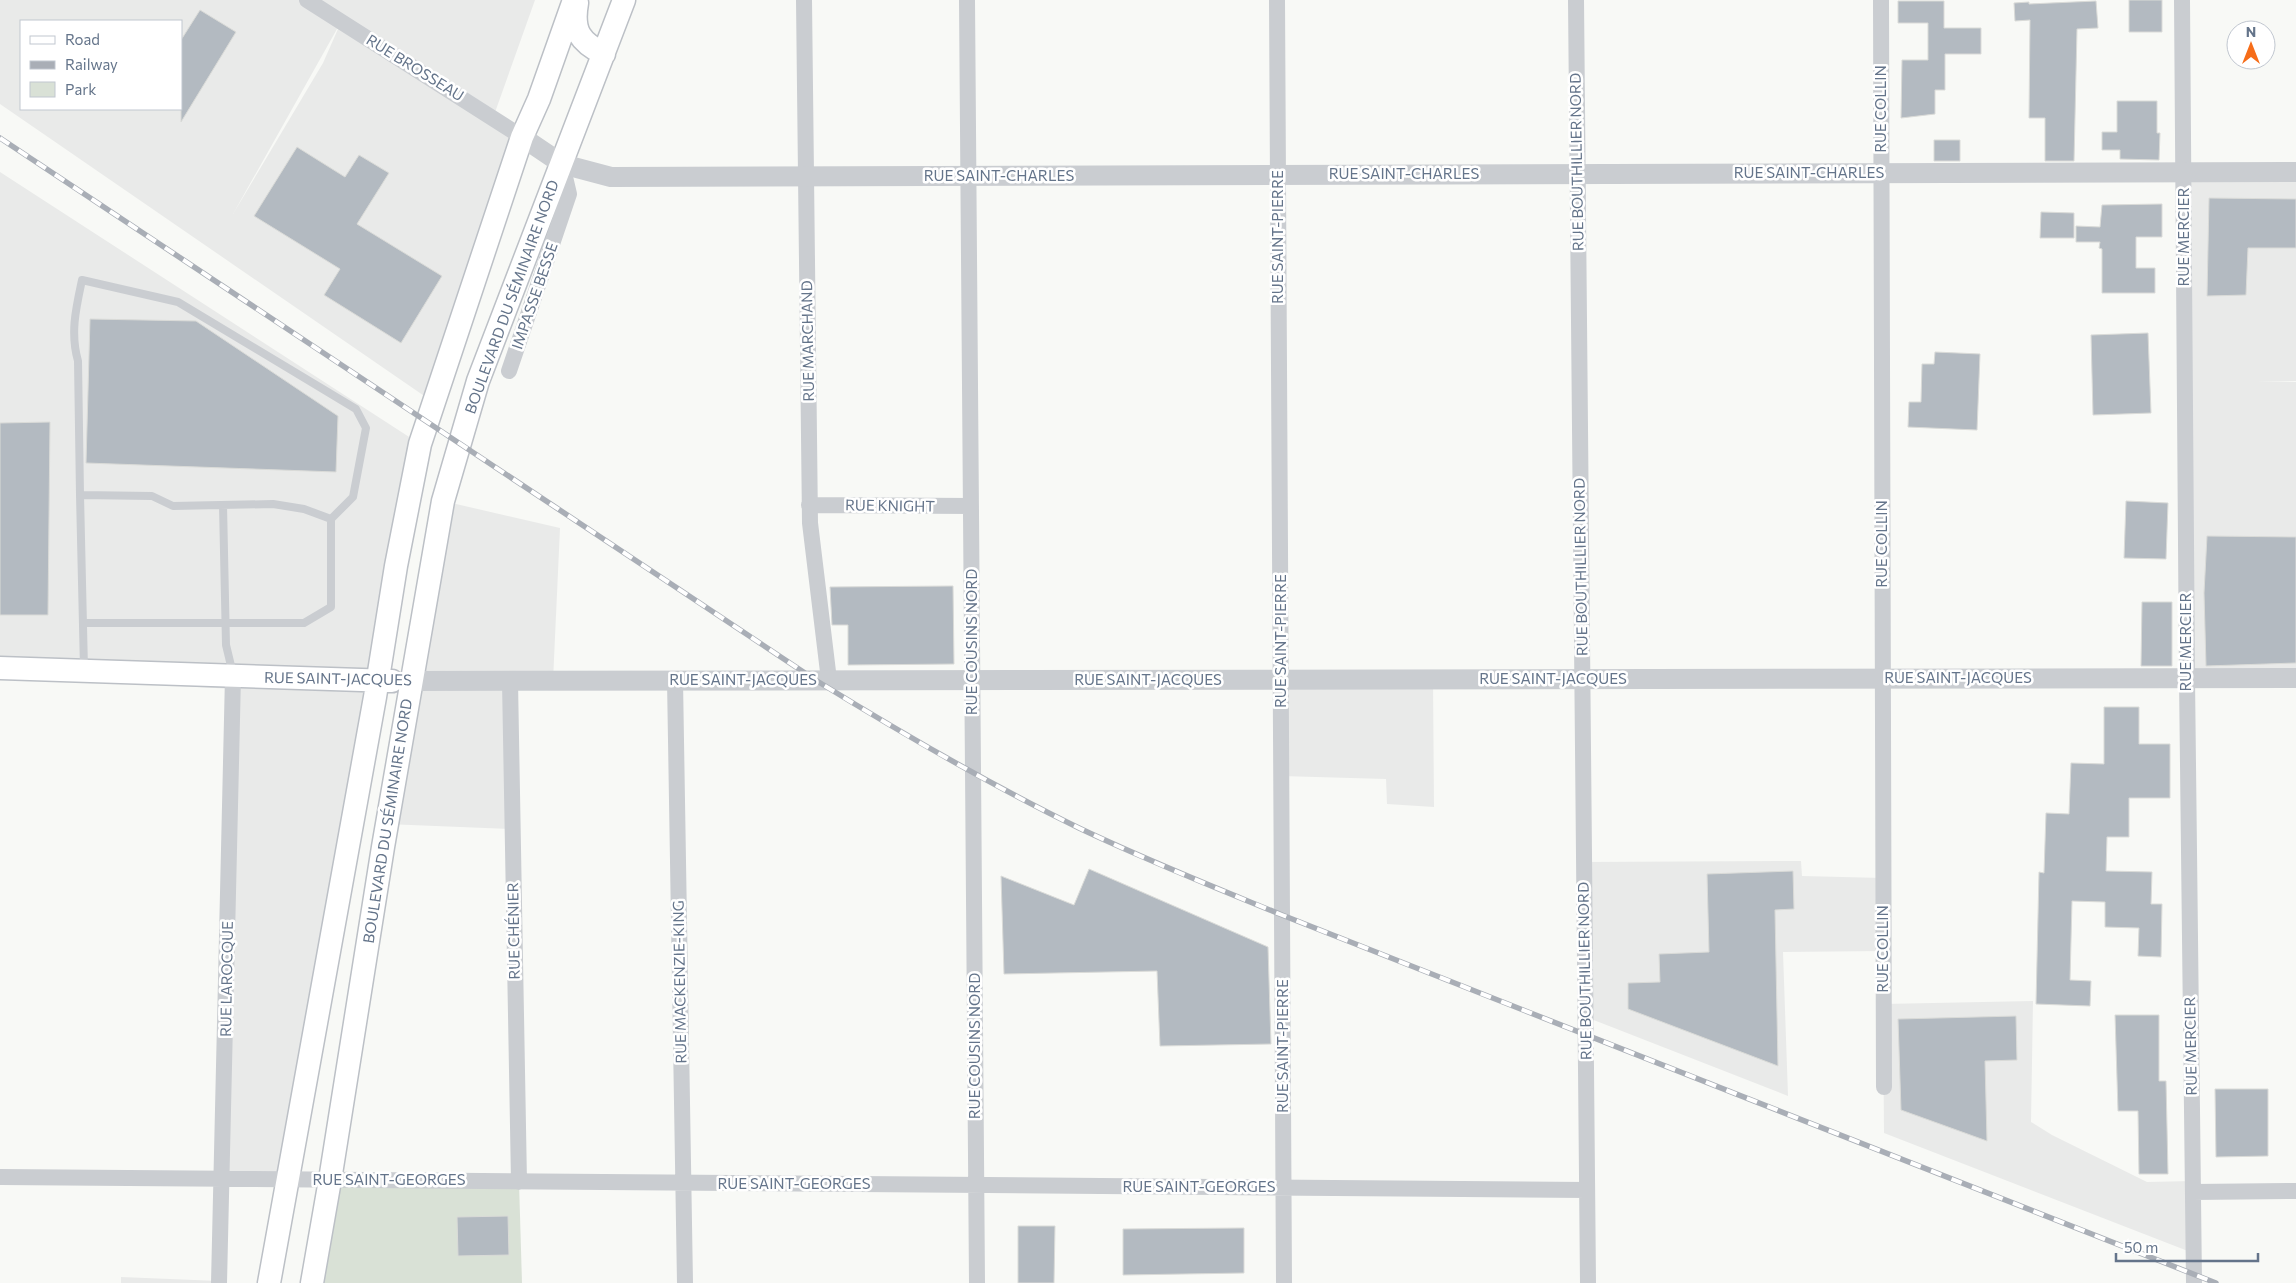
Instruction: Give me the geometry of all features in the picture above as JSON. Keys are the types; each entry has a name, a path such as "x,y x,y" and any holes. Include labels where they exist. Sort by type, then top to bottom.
{"main road":[{"path":"269,1283 378,681 396,566 420,444 522,137 539,99 574,0"},
{"path":"578,0 577,32 587,46 604,54"},
{"name":"BOULEVARD DU SÉMINAIRE NORD","path":"312,1283 411,681 443,501 478,381 624,0"},
{"name":"RUE SAINT-JACQUES","path":"0,668 411,681"}],"street":[{"name":"RUE BROSSEAU","path":"307,0 522,137"},
{"name":"RUE MARCHAND","path":"804,0 810,523 829,680"},
{"name":"RUE COUSINS NORD","path":"967,0 977,1283"},
{"name":"RUE SAINT-PIERRE","path":"1277,0 1284,1283"},
{"name":"RUE BOUTHILLIER NORD","path":"1576,0 1588,1283"},
{"name":"RUE COLLIN","path":"1881,0 1884,1088"},
{"name":"RUE MERCIER","path":"2182,0 2186,678 2194,1283"},
{"name":"RUE SAINT-CHARLES","path":"522,137 562,164 611,177 2296,172"},
{"name":"IMPASSE BESSE","path":"509,371 569,194 562,164"},
{"name":"RUE KNIGHT","path":"810,505 971,506"},
{"name":"RUE LAROCQUE","path":"219,1283 233,676"},
{"name":"RUE SAINT-JACQUES","path":"411,681 2296,678"},
{"name":"RUE MACKENZIE-KING","path":"675,680 685,1283"},
{"name":"RUE CHÉNIER","path":"510,681 519,1182"},
{"name":"RUE SAINT-GEORGES","path":"0,1177 1587,1190"},
{"path":"2193,1192 2296,1191"}],"lane":[{"path":"83,623 304,623 331,607 331,519 353,497 366,428 356,409 178,302 82,280 74,316 74,347 78,361 80,495 84,671"},
{"path":"80,495 152,496 173,506 273,504 304,509 331,519"},
{"path":"223,505 226,644 233,676"}],"shaded area":[{"path":"0,0 535,0 493,118 522,137 433,402 0,104","holes":["338,29 323,63 233,214"]},
{"path":"0,172 420,444 287,1180 222,1179 233,689 0,676"},
{"path":"2184,172 2296,172 2296,381 2257,382 2296,382 2296,678 2187,678"},
{"path":"443,501 560,528 553,681 510,681 512,829 386,824"},
{"path":"1281,679 1433,679 1434,807 1387,804 1386,779 1281,776"},
{"path":"1801,861 1802,876 1883,878 1883,951 1783,952 1788,1096 1586,1017 1584,862"},
{"path":"2033,1001 2031,1122 2052,1135 2147,1182 2193,1181 2193,1253 1884,1133 1883,1004"},
{"path":"121,1277 219,1281 219,1283 121,1283"}],"green space":[{"path":"330,1180 519,1182 522,1283 312,1283"}],"building":[{"path":"2129,0 2162,0 2162,32 2129,32"},
{"path":"1898,1 1944,1 1944,28 1981,28 1981,54 1945,54 1945,90 1935,90 1935,114 1901,118 1902,60 1928,60 1928,23 1898,23"},
{"path":"2096,1 2098,28 2077,29 2074,161 2045,161 2045,118 2029,118 2030,20 2015,21 2014,3"},
{"path":"200,10 236,32 181,122 182,110 182,38"},
{"path":"2117,101 2157,101 2157,133 2160,133 2159,160 2120,159 2120,150 2102,150 2102,132 2117,132"},
{"path":"1934,140 1960,140 1960,161 1934,161"},
{"path":"297,147 345,177 359,155 389,173 357,224 442,276 401,343 324,295 340,269 254,216"},
{"path":"2209,198 2296,199 2296,248 2248,248 2246,295 2207,296"},
{"path":"2162,204 2162,237 2136,237 2136,268 2155,268 2155,293 2102,293 2102,249 2099,248 2100,242 2076,242 2076,226 2100,227 2102,205"},
{"path":"2041,212 2074,213 2074,238 2040,238"},
{"path":"90,319 196,321 338,416 336,472 86,463"},
{"path":"2148,333 2151,413 2093,415 2091,335"},
{"path":"1935,352 1980,354 1977,430 1908,427 1909,402 1921,402 1922,364 1934,364"},
{"path":"50,422 48,615 0,615 0,423"},
{"path":"2126,501 2168,503 2166,559 2124,558"},
{"path":"2207,536 2296,537 2296,663 2206,666 2204,593"},
{"path":"953,586 954,664 848,665 848,625 832,625 830,587"},
{"path":"2142,602 2172,602 2172,666 2141,666"},
{"path":"2104,707 2139,707 2139,744 2170,744 2170,798 2129,798 2129,837 2107,837 2106,871 2152,872 2151,904 2162,904 2161,957 2138,956 2139,928 2105,927 2105,902 2072,901 2070,980 2091,981 2090,1006 2036,1004 2039,872 2044,873 2046,813 2069,814 2071,763 2104,764"},
{"path":"1089,869 1268,947 1271,1044 1160,1046 1157,971 1004,974 1001,876 1074,905"},
{"path":"1793,871 1794,909 1775,910 1778,1066 1628,1009 1628,983 1660,982 1659,954 1709,952 1707,874"},
{"path":"2115,1015 2159,1015 2159,1081 2166,1081 2168,1174 2139,1174 2138,1111 2118,1111"},
{"path":"2016,1016 2017,1060 1985,1061 1987,1141 1901,1110 1898,1019"},
{"path":"2215,1089 2268,1089 2268,1156 2216,1157"},
{"path":"508,1216 509,1255 458,1256 457,1217"},
{"path":"1018,1226 1055,1226 1054,1283 1018,1283"},
{"path":"1244,1228 1244,1273 1123,1275 1123,1229"}],"railway":[{"path":"0,138 817,681 946,758 1012,794 1129,851 1282,915 2216,1283"}]}
